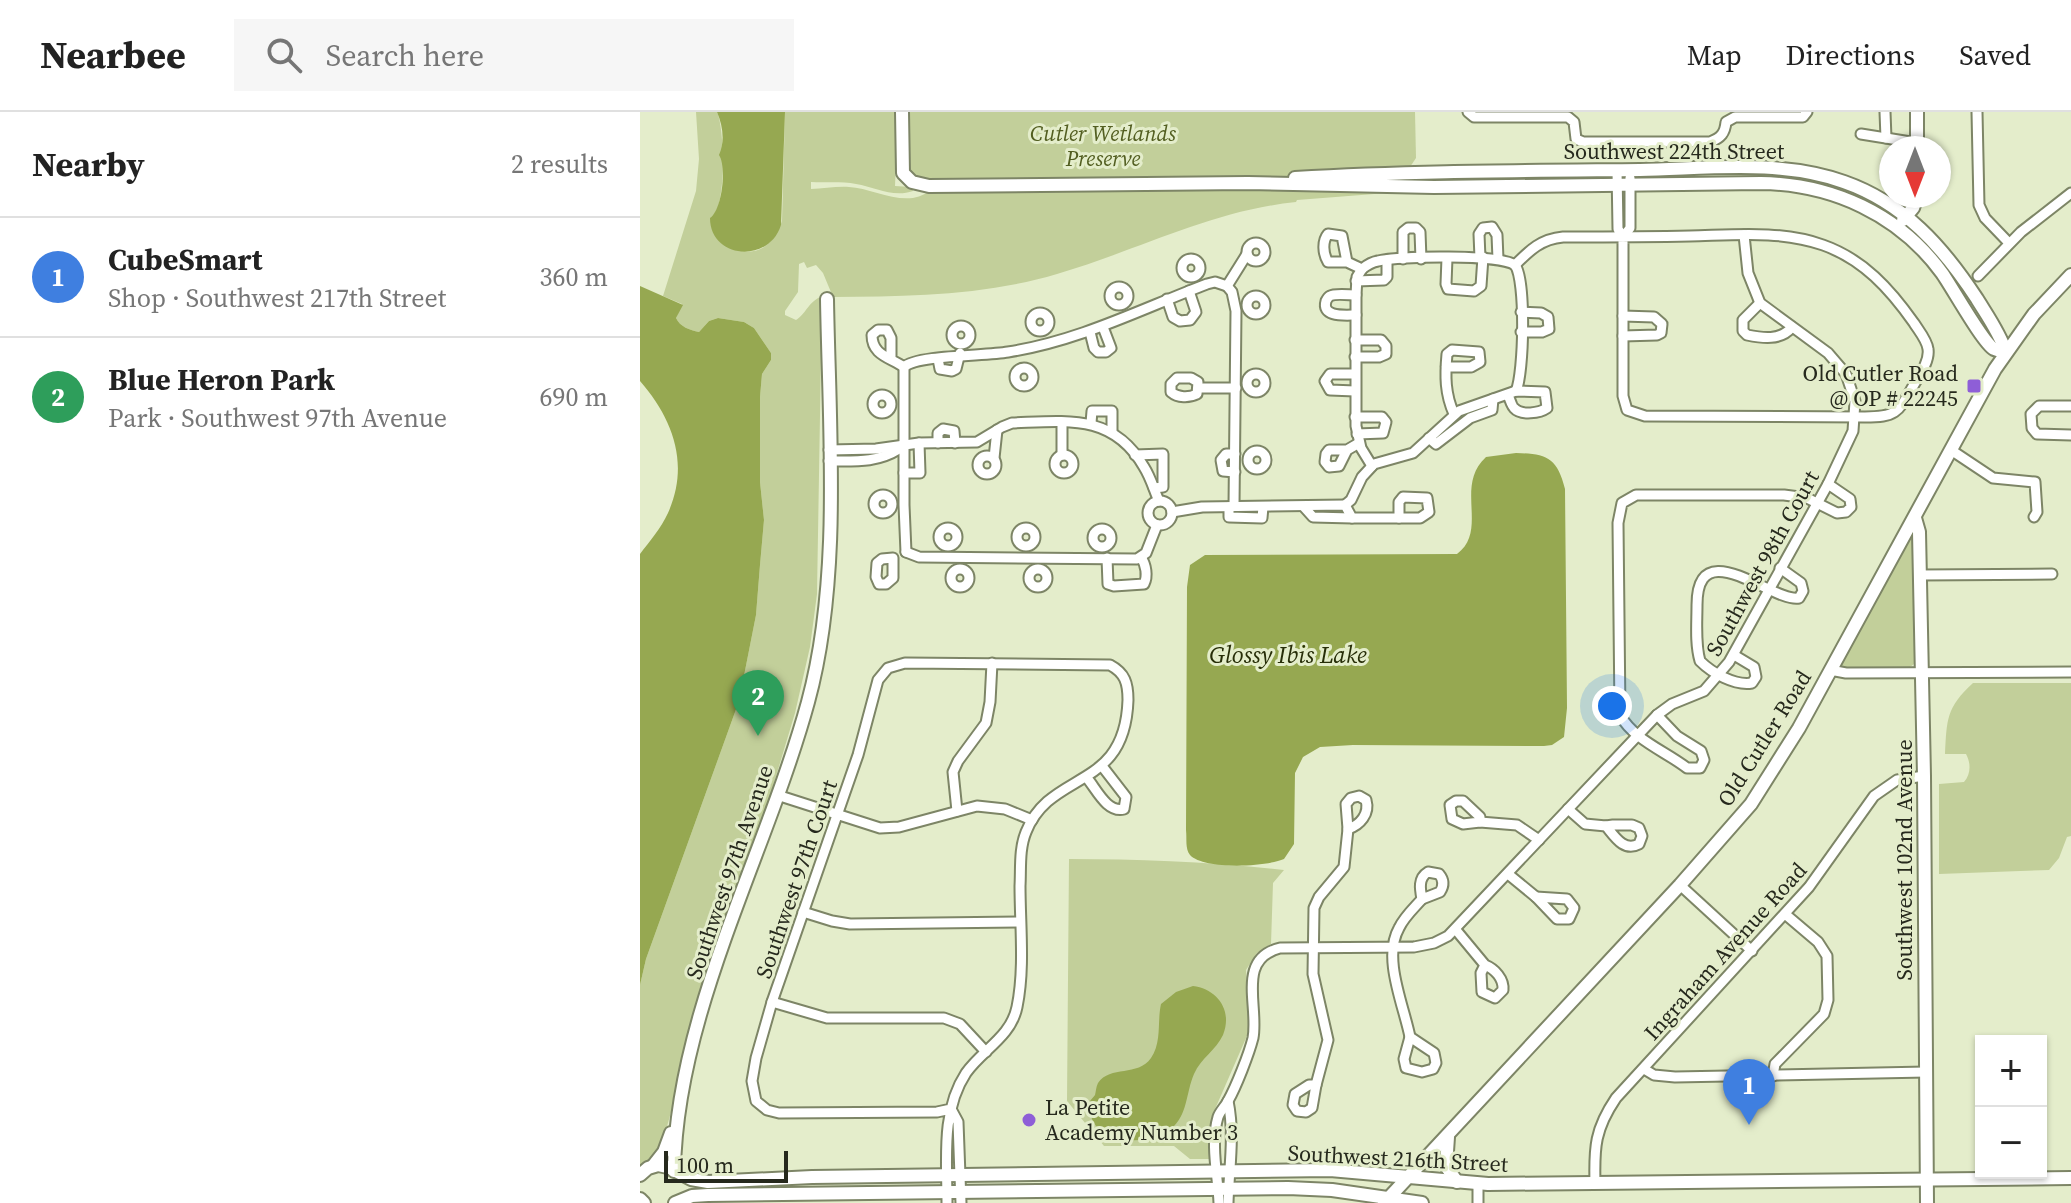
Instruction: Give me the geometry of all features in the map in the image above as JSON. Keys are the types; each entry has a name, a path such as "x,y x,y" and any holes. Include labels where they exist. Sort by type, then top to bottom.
{"street":[{"name":"Southwest 224th Street","path":"902,112 903,173 909,180 929,186 1248,183 1422,187 1761,183 1806,187 1849,199 1897,227 1942,273 1990,346 2006,352"},
{"path":"1468,112 1474,117 1499,114 1568,117 1574,122 1576,139 1583,142 1710,142 1717,140 1725,132 1726,122 1735,117 1783,114 1803,117 1807,112"},
{"path":"1885,112 1886,136"},
{"path":"1917,112 1917,136"},
{"path":"1977,112 1980,209 2009,243"},
{"path":"1861,134 1879,137"},
{"path":"1515,265 1538,244 1549,239 1623,237 1744,235 1813,242 1850,258 1877,278 1899,302 1923,337 1928,356 1897,412 1881,417 1855,417 1645,416 1630,412 1625,407 1623,396 1623,237 1618,229 1623,170"},
{"name":"Southwest 224th Street","path":"1248,183 1408,172 1800,171 1858,187 1907,216 1937,243 1951,261 2000,334 2006,352"},
{"path":"1978,276 2009,243 2071,193"},
{"path":"1897,227 1911,208"},
{"path":"1447,258 1448,289 1474,291 1481,286 1481,230 1492,227 1497,235 1498,259"},
{"path":"1403,259 1403,232 1416,228 1421,236 1421,259"},
{"path":"1744,235 1748,273 1760,303 1828,353 1840,366 1854,394 1855,417"},
{"path":"1227,286 1247,254"},
{"path":"1372,466 1358,438 1355,417 1356,281 1362,269 1375,262 1403,259 1482,257 1515,265"},
{"path":"1356,281 1384,280 1387,277 1387,260"},
{"path":"1347,262 1362,269"},
{"path":"1172,512 1232,506 1345,505 1372,466 1407,456 1454,414 1512,393 1520,378 1521,281 1515,265"},
{"name":"Old Cutler Road","path":"1386,1200 1680,885 1758,794 1784,753 2006,352 2034,314 2071,275"},
{"path":"904,367 917,360 959,358 1044,344 1103,327 1194,285 1211,283 1227,286 1241,305 1232,506"},
{"path":"1167,299 1173,317 1180,321 1190,320 1196,312 1194,285"},
{"path":"1356,295 1332,295 1325,305 1327,311 1333,314 1356,315"},
{"name":"Southwest 97th Avenue","path":"675,1203 681,1188 675,1172 677,1123 687,1070 711,986 809,699 822,630 828,567 827,299"},
{"path":"1760,303 1743,320 1744,333 1775,337 1785,334 1792,327"},
{"path":"1122,305 1128,316"},
{"path":"1521,312 1545,314 1549,329 1521,332"},
{"path":"1623,316 1657,317 1662,324 1661,333 1657,335 1623,336"},
{"path":"1090,332 1094,348 1098,352 1106,352 1111,348 1103,327"},
{"path":"1042,331 1044,344"},
{"path":"1355,340 1381,340 1386,346 1386,354 1379,357 1355,357"},
{"path":"959,358 961,344"},
{"path":"1020,350 1023,368"},
{"path":"891,358 904,367"},
{"path":"904,367 904,473 898,505 906,552"},
{"path":"1446,367 1447,395 1454,414"},
{"path":"1355,374 1330,374 1325,381 1330,390 1355,391"},
{"path":"1199,388 1247,384"},
{"path":"1429,438 1436,444 1442,442 1463,422 1492,410 1493,399"},
{"path":"892,404 903,404"},
{"path":"2071,406 2039,406 2031,414 2032,428 2037,434 2071,435"},
{"path":"1091,423 1092,411 1112,411 1112,432"},
{"path":"1347,450 1358,438 1383,433 1386,422 1382,417 1355,417"},
{"name":"Southwest 98th Court","path":"1456,930 1637,734 1672,704 1704,691 1720,675 1828,484 1851,438 1855,417"},
{"path":"829,455 875,460 919,443 981,441 1012,423 1091,423 1112,432 1125,443 1145,469 1159,501"},
{"path":"1062,423 1062,455"},
{"path":"994,458 997,430"},
{"path":"904,473 920,473 919,443"},
{"path":"1951,450 1993,478 2035,482 2037,512 2034,517"},
{"path":"1135,455 1163,454 1163,487 1154,488"},
{"path":"1235,458 1247,461"},
{"path":"1657,715 1671,731 1701,751 1704,760 1700,768 1687,768 1637,734 1621,719 1618,511 1624,500 1636,495 1784,495 1807,498 1837,513 1850,510 1851,502 1847,495 1828,484"},
{"path":"1159,501 1169,505 1172,512 1166,523 1157,525 1151,521 1148,510 1159,501"},
{"path":"1345,505 1352,518"},
{"path":"1304,507 1313,517 1399,518"},
{"name":"Southwest 102nd Avenue","path":"1915,518 1919,532 1923,673 1927,1203"},
{"path":"906,552 915,557 948,552 961,563 1025,558 1038,563 1103,555 1141,557 1146,553 1157,525"},
{"path":"1025,546 1025,558"},
{"path":"893,558 906,552"},
{"path":"1103,555 1108,584 1138,586 1144,584 1146,579 1141,557"},
{"path":"1734,655 1754,667 1755,680 1744,684 1720,675 1705,666 1698,656 1697,596 1701,582 1710,575 1733,574 1793,599 1801,596 1804,589 1801,583 1780,568"},
{"path":"1921,575 2052,574"},
{"name":"Southwest 97th Court","path":"951,1109 937,1112 785,1114 767,1110 758,1104 753,1092 753,1074 772,1002 863,738 878,680 886,669 905,663 992,663"},
{"path":"957,811 953,772 986,723 992,663 1099,663 1121,672 1128,688 1127,716 1115,748 1102,766 1087,778 1054,795 1032,820 1022,846 1020,983 1015,1014 1003,1036 966,1073 954,1096 947,1123 954,1176 961,1197"},
{"path":"1830,670 1846,673 2071,672"},
{"path":"1087,778 1111,808 1118,811 1124,809 1127,803 1125,794 1102,766"},
{"name":"Ingraham Avenue Road","path":"1595,1183 1594,1149 1601,1125 1616,1098 1809,887 1874,796 1892,782 1924,776"},
{"path":"777,795 873,827 889,828 977,806 994,807 1032,820"},
{"path":"1568,809 1585,824 1606,826"},
{"path":"1480,822 1517,825 1539,840"},
{"path":"1316,1085 1328,1040 1314,981 1315,905 1342,872 1348,829"},
{"path":"1508,874 1536,897"},
{"path":"1680,885 1752,951"},
{"path":"1410,1037 1395,977 1393,947 1398,928 1422,899"},
{"path":"803,912 850,924 1020,922"},
{"path":"1773,1076 1775,1064 1824,1014 1828,1000 1827,956 1818,942 1785,914"},
{"path":"1228,1203 1216,1172 1217,1121 1252,1043 1255,1018 1251,981 1257,963 1267,953 1277,949 1313,947 1428,945 1456,930 1485,965"},
{"path":"772,1002 827,1018 949,1019 966,1029 986,1052"},
{"path":"1644,1069 1666,1077 1926,1072"},
{"path":"1219,1203 1230,1172 1231,1116 1228,1101"},
{"name":"Southwest 97th Avenue","path":"653,1166 664,1152 677,1123"},
{"path":"1448,1136 1446,1165 1457,1182"},
{"name":"Southwest 216th Street","path":"653,1166 662,1165 708,1182 1330,1170 1478,1184 2071,1178"},
{"path":"640,1174 653,1166"},
{"path":"947,1198 954,1176"},
{"path":"1478,1184 1478,1203"},
{"name":"Southwest 216th Street","path":"675,1203 692,1196 708,1195 947,1198 1288,1188 1422,1203"}],"green space":[{"path":"696,112 717,112 720,121 722,183 713,216 720,242 740,251 749,252 765,246 772,240 782,221 785,112 898,112 895,186 911,187 913,191 891,193 839,182 811,182 811,189 859,188 901,198 921,196 930,190 1261,187 1400,192 1297,200 1264,207 1204,222 1057,274 974,291 833,297 823,273 816,265 807,268 804,262 799,264 798,292 785,315 796,320 822,296 817,594 810,647 795,713 771,793 724,925 662,1144 657,1156 640,1166 640,985 646,959 739,701 756,615 764,520 760,482 760,397 762,374 771,360 771,353 754,328 744,322 718,318 709,321 699,332 686,328 676,318 682,304 663,296 696,191 699,159"},
{"name":"Cutler Wetlands Preserve","path":"906,112 1415,112 1416,158 1410,167 1265,178 936,182 917,178 909,169"},
{"path":"1909,538 1915,539 1917,662 1907,669 1842,667 1840,664"},
{"path":"1973,683 2071,683 2071,836 2067,837 2059,858 2049,870 1939,874 1939,784 1964,782 1970,768 1966,754 1945,754 1948,723 1953,707"},
{"path":"1069,859 1176,862 1284,870 1273,883 1271,944 1257,953 1246,970 1250,1029 1212,1116 1210,1159 1190,1159 1174,1146 1104,1146 1067,1101"}],"water":[{"path":"717,112 785,112 781,225 775,238 753,251 729,249 719,242 713,232 710,218 718,206 723,178 719,155 721,123"},
{"path":"640,286 683,305 676,318 692,330 699,332 709,321 718,318 744,322 754,328 771,353 771,360 762,374 760,397 760,482 764,520 756,615 739,701 646,959 640,985 640,554 668,513 678,477 678,460 669,427 640,381"},
{"name":"Glossy Ibis Lake","path":"1516,453 1549,459 1558,470 1565,489 1567,708 1564,737 1544,746 1320,747 1303,757 1295,773 1294,844 1284,859 1236,866 1208,863 1190,855 1186,830 1187,587 1190,565 1205,555 1457,554 1471,533 1472,481 1477,469 1486,457"},
{"path":"1193,986 1209,991 1221,1002 1226,1026 1220,1040 1194,1074 1181,1117 1171,1129 1149,1139 1121,1139 1109,1135 1098,1128 1092,1118 1090,1101 1098,1083 1110,1074 1139,1067 1151,1058 1157,1045 1161,1004 1176,992"}],"place":[{"name":"Old Cutler Road @ OP # 22245","path":"1974,386"},
{"name":"Blue Heron Park","path":"758,736"},
{"name":"La Petite Academy Number 3","path":"1029,1120"},
{"name":"CubeSmart","path":"1749,1125"}]}
